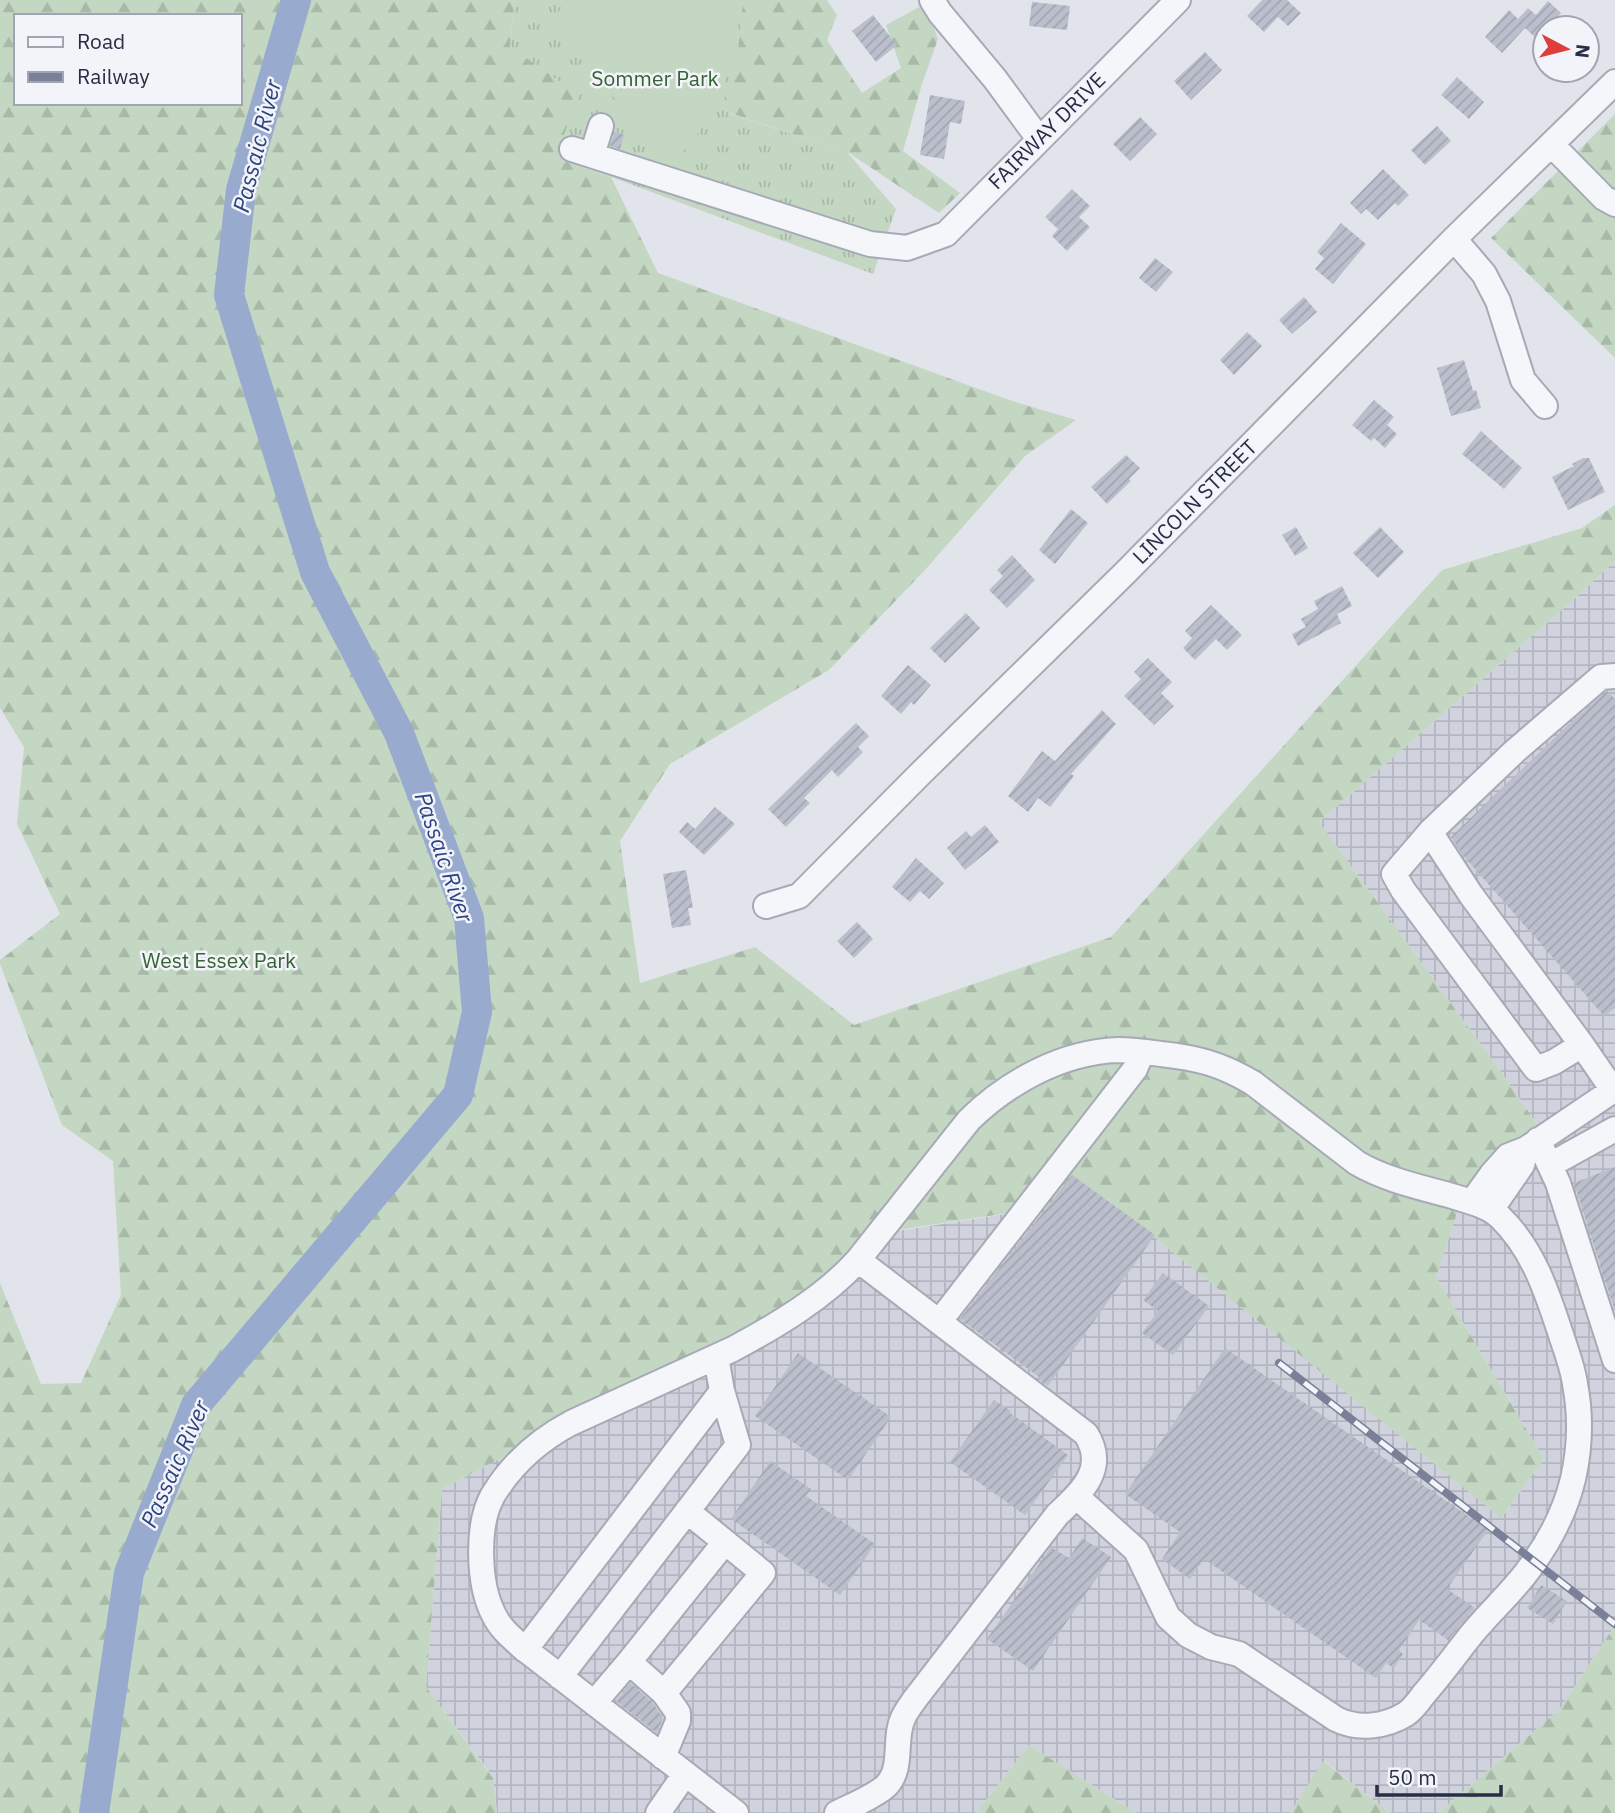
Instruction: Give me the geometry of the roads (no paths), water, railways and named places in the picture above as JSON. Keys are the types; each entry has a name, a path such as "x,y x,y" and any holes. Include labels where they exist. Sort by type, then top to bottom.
{"street":[{"path":"932,0 1040,139"},
{"name":"FAIRWAY DRIVE","path":"601,126 582,152 870,244 907,247 946,234 1178,0"},
{"name":"LINCOLN STREET","path":"766,906 799,896 1125,573 1454,239 1615,82"},
{"path":"1552,145 1604,198 1615,204"},
{"path":"1454,239 1484,274 1498,301 1523,380 1545,406"},
{"path":"1582,1045 1555,1062 1536,1069 1403,890 1394,874 1430,832 1515,751 1601,677 1612,676"},
{"path":"1430,832 1471,895 1614,1090 1532,1145 1508,1156 1492,1174 1481,1206"},
{"path":"736,1813 525,1650 506,1632 494,1616 484,1586 482,1541 485,1518 492,1497 510,1471 529,1451 550,1435 752,1339 817,1297 858,1260 969,1120 1006,1089 1051,1066 1119,1050 1193,1058 1236,1072 1375,1173 1481,1206 1502,1219 1537,1269 1553,1308 1575,1382 1579,1439 1574,1477 1555,1530 1529,1570 1474,1631 1407,1713 1371,1726 1347,1725 1239,1654 1210,1647 1188,1635 1168,1617 1136,1550 1077,1497"},
{"path":"939,1322 1135,1069 1142,1052"},
{"path":"1550,1166 1615,1129"},
{"path":"1444,1194 1471,1178 1503,1146 1532,1145"},
{"path":"1532,1145 1550,1166 1559,1183 1615,1360"},
{"path":"837,1813 887,1785 894,1774 902,1719 1057,1515 1077,1497 1093,1473 1095,1458 1093,1444 1086,1434 858,1260"},
{"path":"560,1677 738,1445 722,1391 716,1357"},
{"path":"525,1650 722,1391"},
{"path":"664,1693 763,1573 687,1511"},
{"path":"594,1703 725,1542"},
{"path":"629,1662 664,1693 678,1713 678,1721 663,1757"},
{"path":"658,1813 685,1774"}],"waterway":[{"name":"Passaic River","path":"94,1813 129,1573 196,1405 458,1095 477,1012 469,918 399,733 315,572 229,295 241,190 296,0"}],"railway":[{"path":"1279,1363 1615,1624"}],"park label":[{"name":"Sommer Park","path":"655,79"},
{"name":"West Essex Park","path":"219,961"}]}
